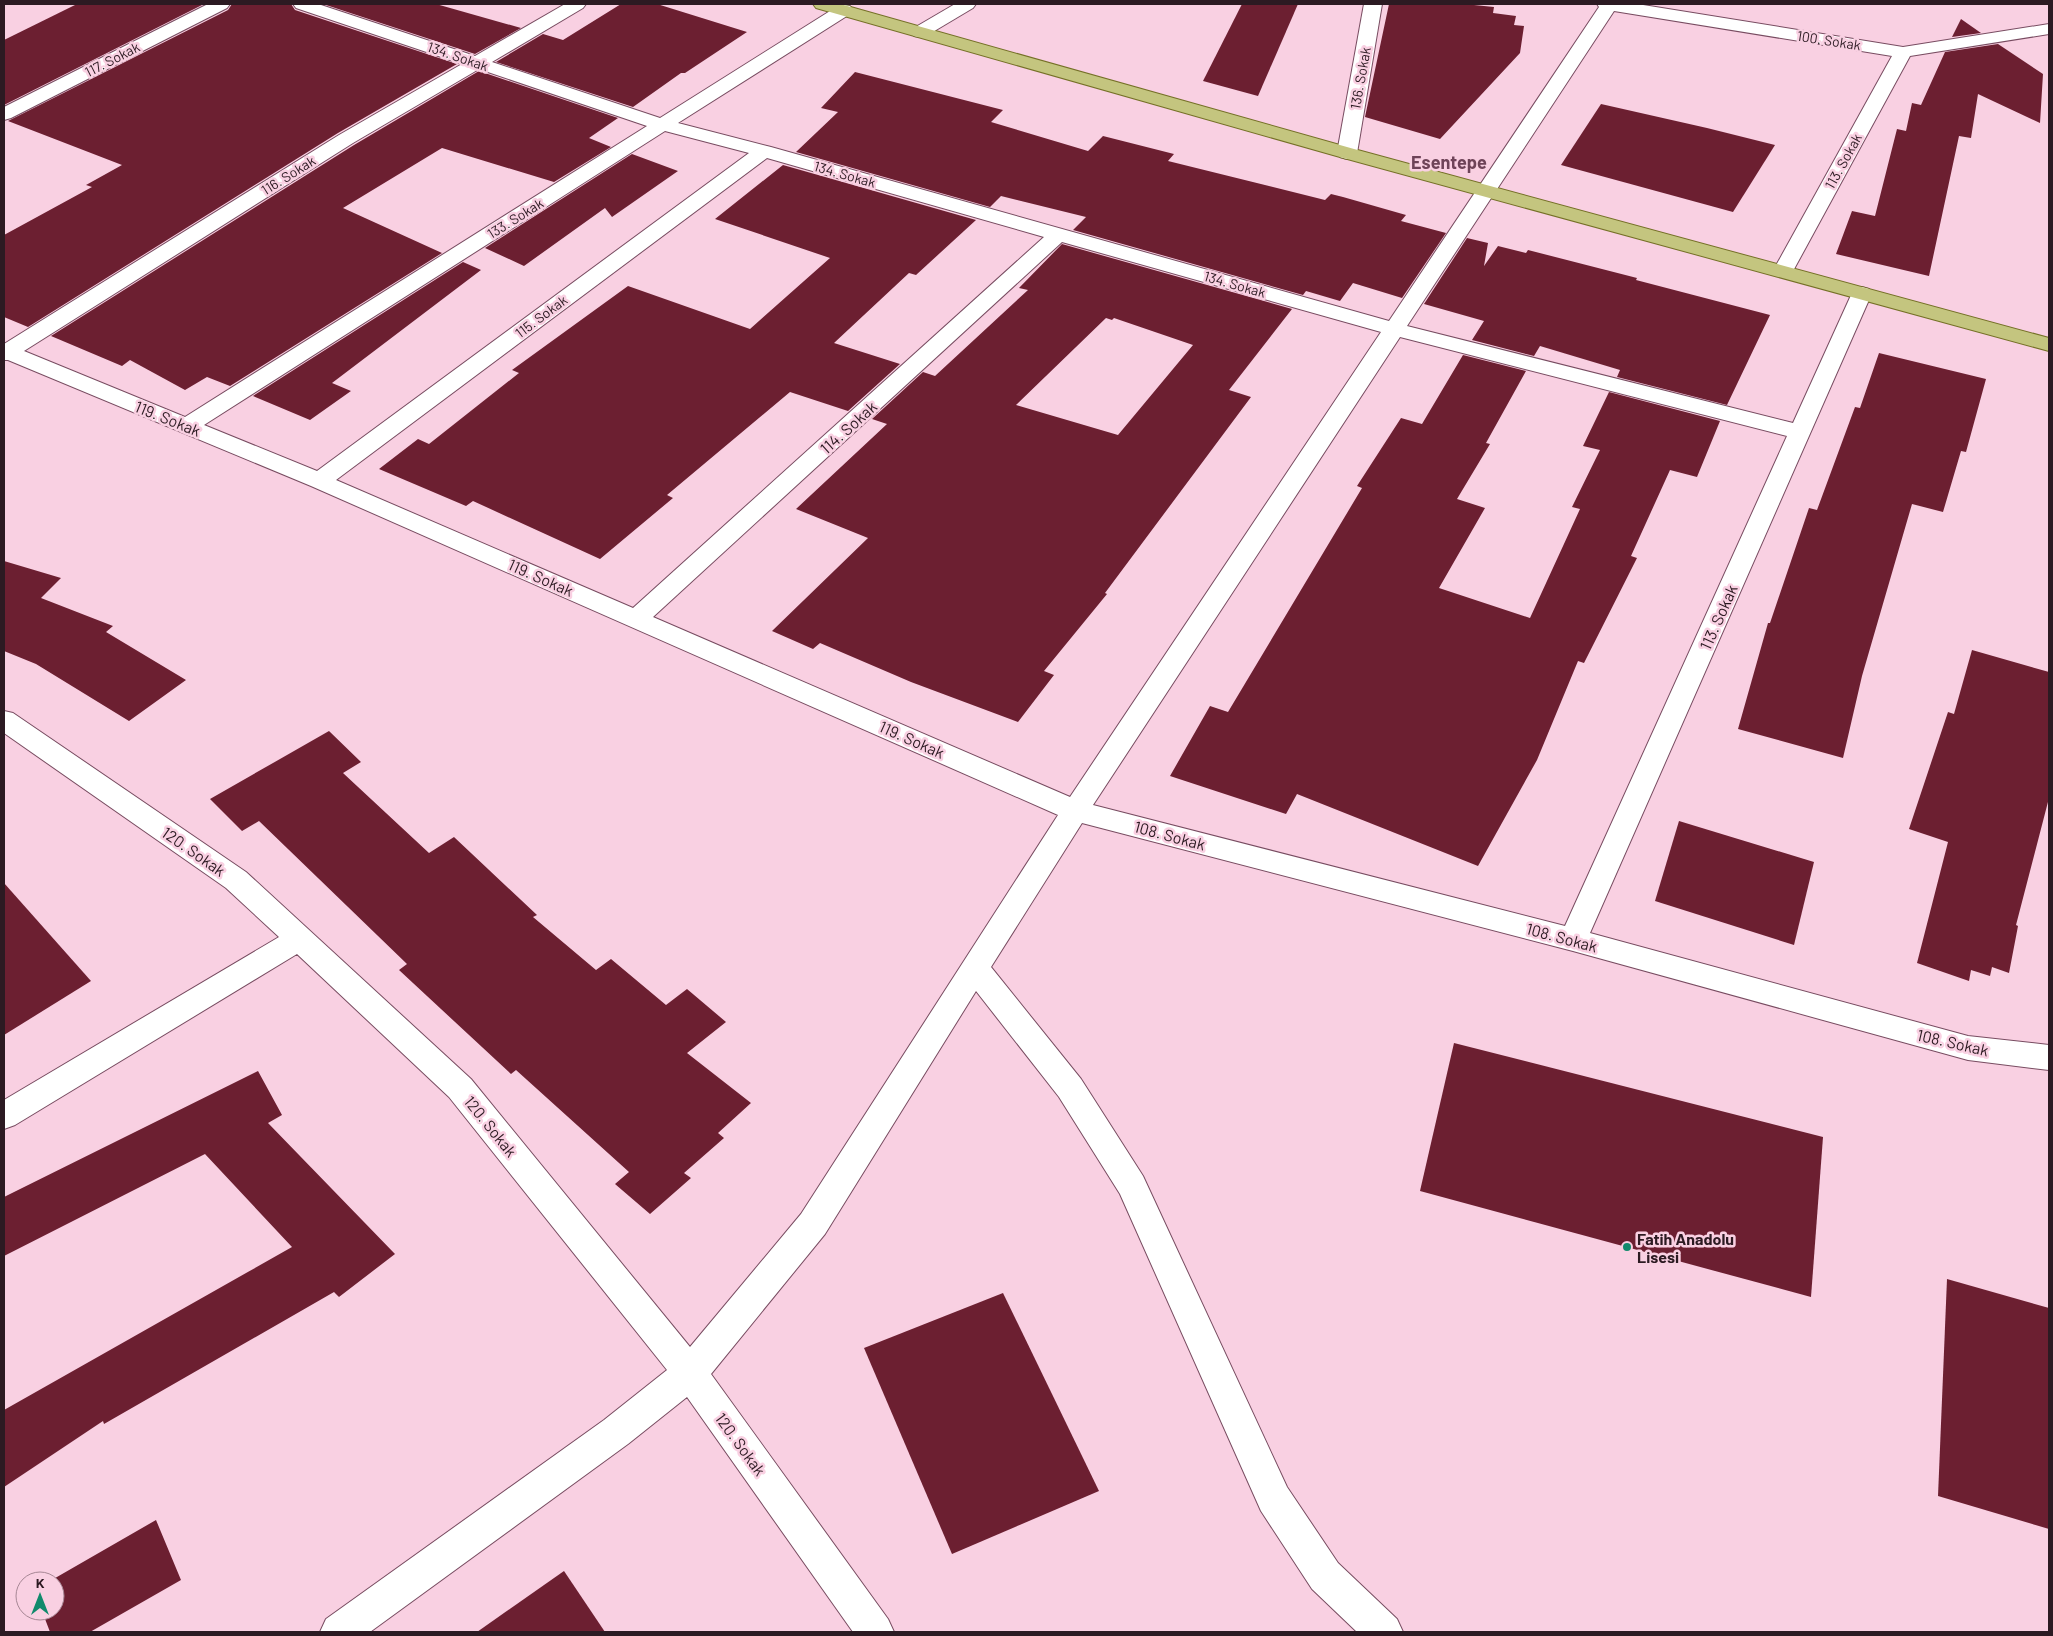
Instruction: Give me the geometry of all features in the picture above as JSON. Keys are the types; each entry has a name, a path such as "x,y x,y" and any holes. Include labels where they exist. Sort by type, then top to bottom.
{"main road":[{"path":"822,4 1347,153 2049,345"}],"street":[{"name":"117. Sokak","path":"4,114 221,4"},
{"name":"134. Sokak","path":"302,4 663,125 764,151 1394,329 1800,432"},
{"name":"116. Sokak","path":"5,352 346,139 577,4"},
{"path":"920,32 967,4"},
{"name":"136. Sokak","path":"1347,153 1373,4"},
{"path":"339,1632 616,1432 690,1373 813,1224 1075,811 1609,4"},
{"name":"100. Sokak","path":"1609,4 1903,52 2049,29"},
{"name":"133. Sokak","path":"186,426 844,10"},
{"name":"113. Sokak","path":"1782,271 1903,52"},
{"name":"115. Sokak","path":"319,481 764,151"},
{"name":"114. Sokak","path":"636,619 1059,234"},
{"name":"113. Sokak","path":"1574,940 1862,293"},
{"name":"119. Sokak","path":"5,352 319,481 1075,811"},
{"name":"120. Sokak","path":"4,720 236,880 460,1088 690,1373 876,1632"},
{"name":"108. Sokak","path":"1075,811 1574,940 1968,1048 2049,1058"},
{"path":"4,1116 299,939"},
{"path":"975,968 1070,1088 1132,1186 1274,1499 1325,1576 1384,1632"}],"building":[{"path":"77,4 204,4 4,105 4,40"},
{"path":"232,4 291,4 295,10 457,64 338,133 28,327 4,317 4,235 92,187 86,185 122,165 8,121 228,10"},
{"path":"323,4 436,4 521,28 475,54"},
{"path":"621,4 657,4 747,32 685,73 681,73 633,107 496,62 543,34 563,40"},
{"path":"1242,4 1298,4 1258,96 1203,81"},
{"path":"1389,4 1464,4 1494,7 1493,13 1516,16 1514,25 1524,26 1520,53 1440,139 1365,117"},
{"path":"1961,19 1981,33 1952,37"},
{"path":"1998,44 2043,74 2040,123 1978,94 1971,138 1959,136 1929,276 1836,254 1852,211 1875,216 1897,129 1906,131 1912,103 1921,105 1945,52"},
{"path":"479,71 618,118 589,138 611,147 554,182 442,148 343,208 442,253 230,386 207,377 185,390 130,360 122,366 51,336 354,145"},
{"path":"855,72 1003,110 991,122 1088,151 1103,136 1174,154 1168,161 1325,200 1331,194 1343,197 1406,215 1401,221 1446,233 1402,298 1353,283 1340,301 1306,291 1303,295 1073,230 1086,217 1001,196 990,207 796,152 838,112 821,108"},
{"path":"1601,104 1775,145 1733,212 1561,165"},
{"path":"632,154 678,171 612,217 605,208 524,266 485,248"},
{"path":"783,165 976,220 916,275 909,273 834,343 900,364 848,411 790,392 667,495 673,498 600,559 473,501 466,506 379,469 418,439 429,444 519,373 512,370 628,286 750,329 830,258 715,219"},
{"path":"1467,238 1488,243 1484,266 1498,246 1526,253 1528,250 1770,315 1727,405 1617,377 1620,370 1540,346 1534,356 1472,340 1484,321 1424,304"},
{"path":"1062,244 1292,309 1229,390 1251,397 1105,593 1107,594 1044,671 1054,675 1018,722 911,682 820,643 813,649 772,631 868,538 796,509 887,424 872,419 923,372 935,376 1028,290 1019,288","holes":["1106,318 1112,320 1114,318 1193,345 1118,435 1016,405"]},
{"path":"463,262 481,270 332,383 351,391 310,420 253,396"},
{"path":"1879,353 1986,379 1966,452 1961,451 1943,512 1912,504 1862,676 1843,758 1738,729 1768,623 1770,623 1809,508 1817,510 1855,407 1860,408"},
{"path":"1463,355 1526,371 1486,443 1490,444 1457,499 1485,508 1439,588 1530,618 1580,509 1572,507 1600,450 1583,446 1609,392 1720,421 1697,477 1670,470 1631,556 1637,558 1584,663 1578,661 1537,760 1478,866 1297,794 1286,814 1170,776 1210,706 1228,712 1362,488 1357,486 1401,418 1422,424"},
{"path":"4,561 61,578 41,598 113,626 106,632 186,680 129,721 36,664 4,651"},
{"path":"1972,650 2049,672 2049,798 2016,925 2018,926 2009,973 1992,967 1990,976 1971,970 1969,981 1917,963 1948,842 1909,829 1948,712 1954,714"},
{"path":"329,731 361,762 343,773 429,853 454,837 537,915 533,917 596,970 611,959 666,1005 687,989 726,1022 687,1053 751,1103 718,1133 724,1138 684,1173 691,1178 650,1214 615,1184 629,1172 516,1070 511,1074 399,970 407,964 259,821 242,831 210,799"},
{"path":"1679,821 1814,862 1794,945 1655,901"},
{"path":"4,883 91,981 4,1035"},
{"path":"1454,1043 1823,1137 1811,1297 1420,1191"},
{"path":"258,1071 282,1115 268,1123 395,1254 339,1297 334,1292 104,1424 103,1421 4,1487 4,1410 292,1247 205,1154 4,1256 4,1197"},
{"path":"1947,1279 2049,1308 2049,1529 1938,1496"},
{"path":"1003,1293 1099,1491 952,1554 864,1348"},
{"path":"156,1520 181,1580 90,1632 50,1632 46,1621 65,1621 65,1572"},
{"path":"564,1571 605,1632 477,1632"}],"place":[{"name":"Fatih Anadolu Lisesi","path":"1627,1247"}],"district":[{"name":"Esentepe","path":"1449,162"}]}
